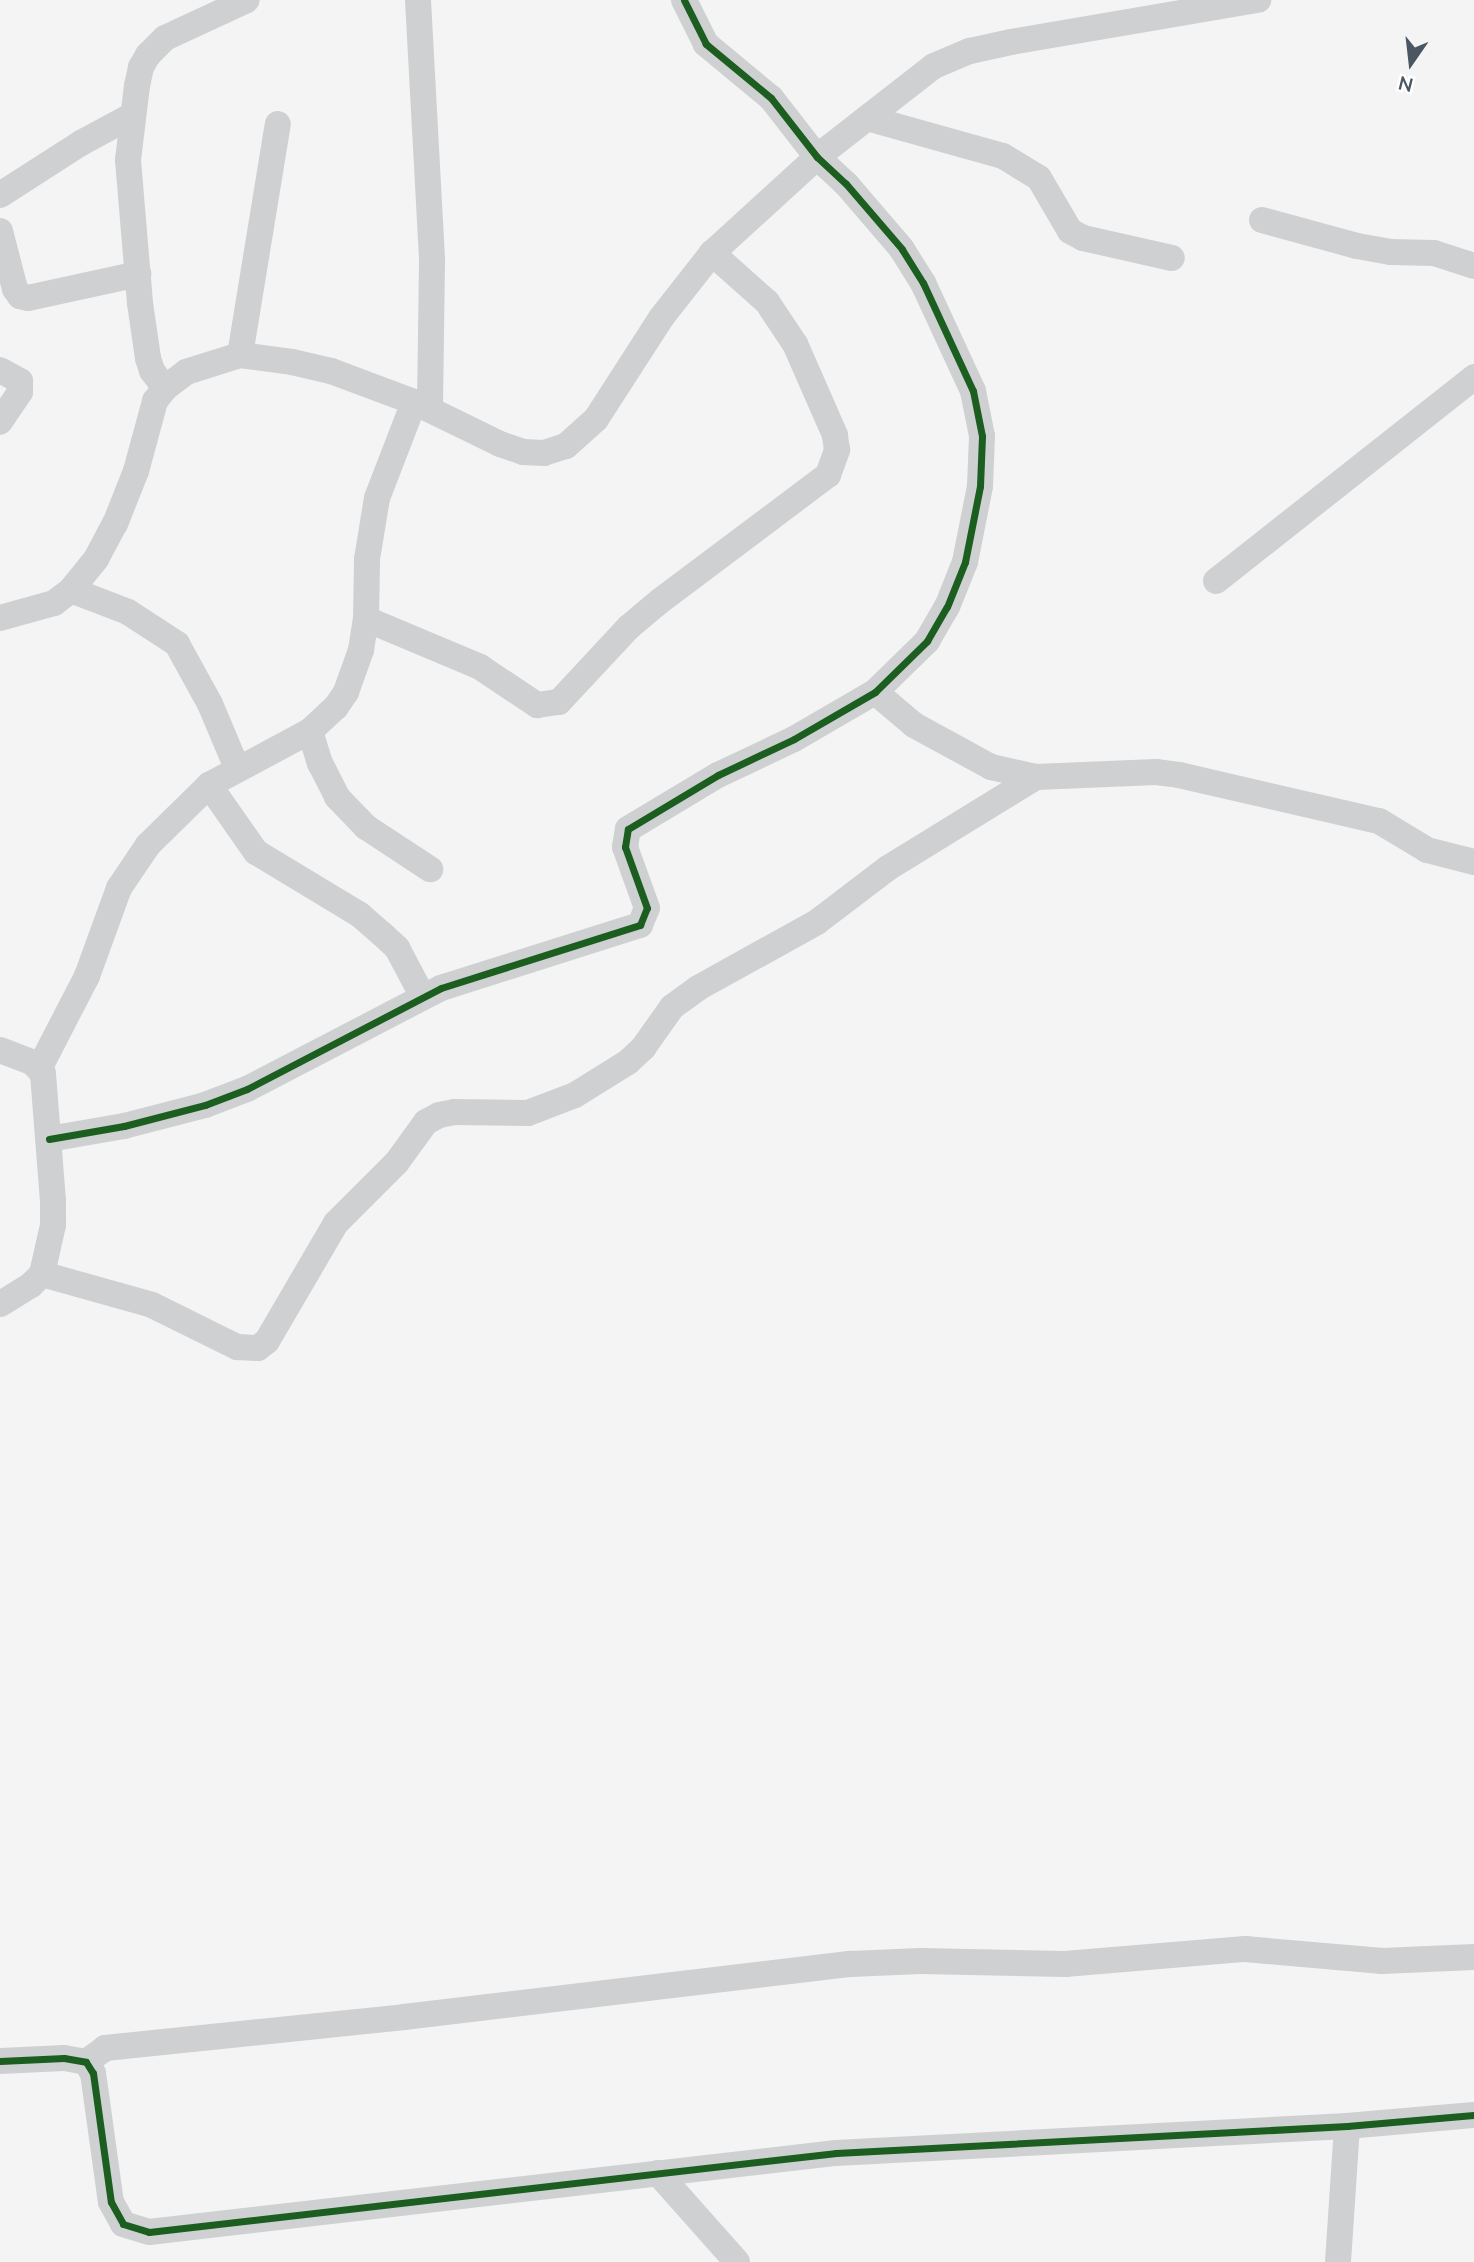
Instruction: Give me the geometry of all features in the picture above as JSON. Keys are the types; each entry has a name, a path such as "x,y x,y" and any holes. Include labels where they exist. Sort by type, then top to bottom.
{"street":[{"path":"39,1069 86,976 119,888 130,869 167,825 209,785 310,731 336,707 346,692 361,650 366,619 366,559 377,498 422,405 432,262 418,0"},
{"path":"49,1139 124,1126 205,1105 258,1084 441,988 640,925 647,908 625,847 628,829 718,775 794,739 875,692 928,641 957,585 973,530 980,486 982,436 973,391 923,283 902,249 872,212 817,157 771,98 706,44 684,0"},
{"path":"0,618 54,603 71,590 96,559 115,524 136,471 152,411 165,388 196,367 240,355 331,371 422,405 500,444 523,452 544,453 566,446 596,419 660,318 712,253 817,157 934,66 970,51 1184,6 1258,0"},
{"path":"165,388 152,371 148,358 128,160 131,116 141,67 155,46 165,38 237,2"},
{"path":"0,195 81,143 131,116"},
{"path":"867,118 1003,156 1039,178 1070,231 1083,238 1172,258"},
{"path":"240,355 278,124"},
{"path":"1262,220 1357,246 1391,252 1434,253 1474,266"},
{"path":"0,231 15,289 20,296 28,298 138,274"},
{"path":"366,619 471,663 502,679 537,705 559,702 629,628 660,601 828,475 835,464 838,450 835,435 795,344 767,302 712,253"},
{"path":"0,370 20,381 20,392 0,422"},
{"path":"1216,581 1474,377"},
{"path":"71,590 128,612 177,644 211,704 237,768"},
{"path":"875,692 914,725 964,755 991,767 1037,776 1156,772 1178,775 1379,821 1427,850 1474,862"},
{"path":"310,731 320,763 337,797 366,827 430,869"},
{"path":"42,1274 152,1305 237,1347 258,1348 281,1318 336,1223 397,1162 426,1122 439,1115 454,1112 528,1113 594,1084 628,1062 643,1048 672,1007 698,988 817,922 888,868 1037,776"},
{"path":"209,785 256,852 360,915 382,933 397,948 423,997"},
{"path":"0,1050 24,1057 39,1069 45,1082 52,1225 42,1274 32,1285 0,1304"},
{"path":"0,2061 64,2058 86,2062 105,2048 404,2017 851,1964 920,1961 1065,1964 1245,1949 1370,1961 1474,1957"},
{"path":"86,2062 93,2073 111,2202 123,2224 138,2231 836,2153 1347,2126 1474,2115"},
{"path":"1338,2262 1347,2126"},
{"path":"658,2173 737,2262"}],"cycle path":[{"path":"49,1139 124,1126 205,1105 247,1089 441,988 640,925 647,908 625,847 628,829 718,775 794,739 875,692 927,641 947,607 965,562 980,486 982,436 973,391 923,283 902,249 846,184 817,157 771,98 706,44 684,0"},
{"path":"0,2061 64,2058 86,2062 93,2073 111,2202 123,2224 149,2232 836,2153 1347,2126 1474,2115"}]}
